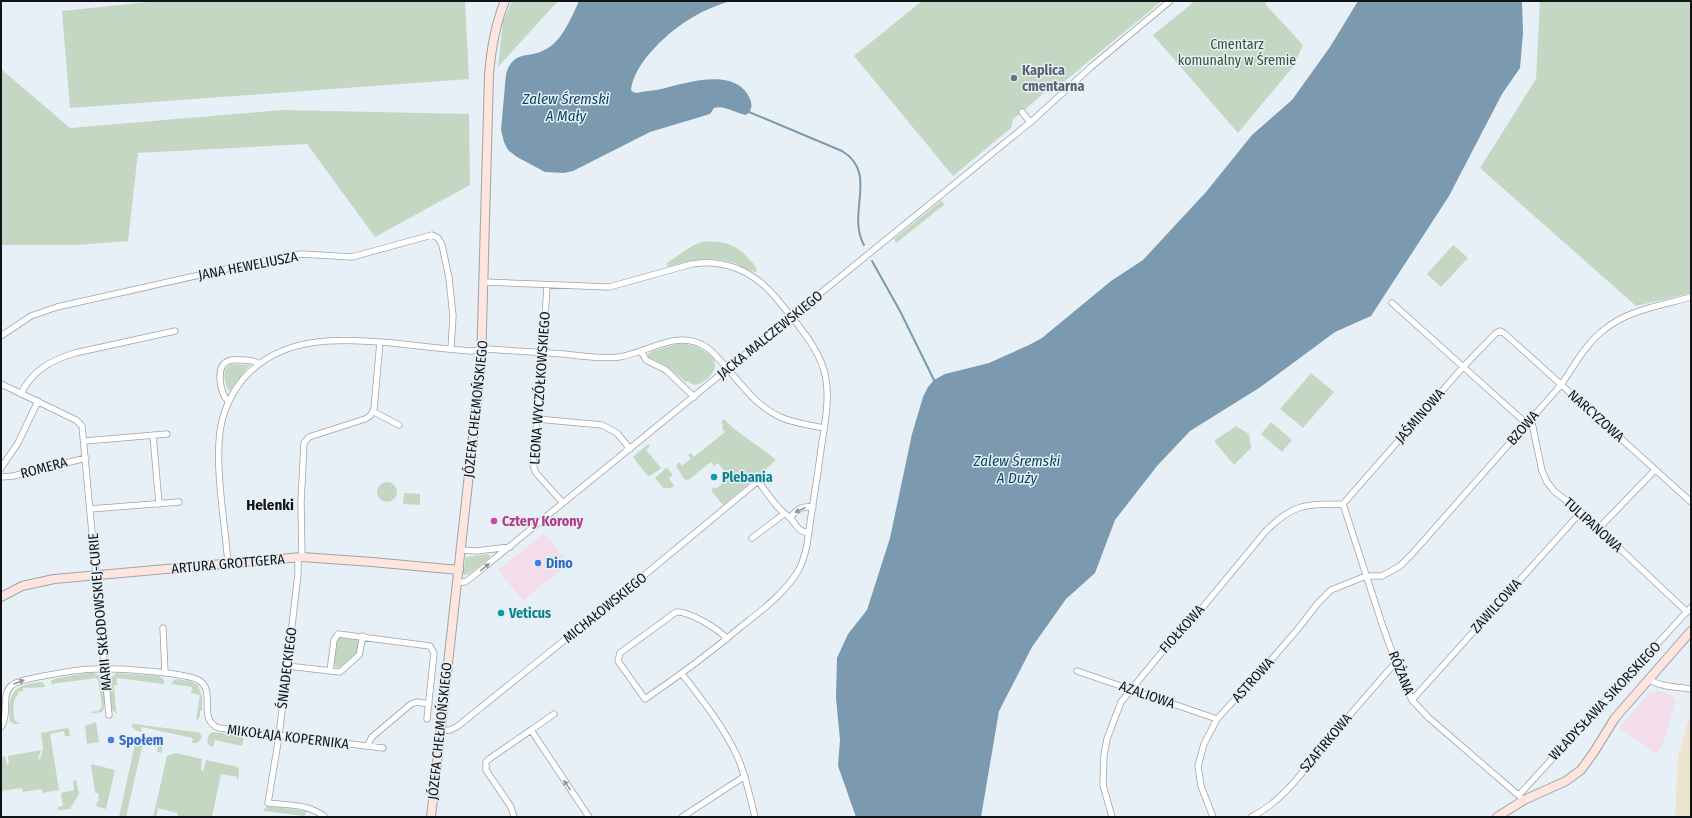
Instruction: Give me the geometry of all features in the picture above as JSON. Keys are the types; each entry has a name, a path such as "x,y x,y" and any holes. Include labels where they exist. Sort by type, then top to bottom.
{"street":[{"name":"JÓZEFA CHEŁMOŃSKIEGO","path":"430,817 458,582 482,350 490,76 494,38 498,19 505,1"},
{"name":"JACKA MALCZEWSKIEGO","path":"458,582 466,582 470,579 694,397 1030,122 1054,102 1091,67 1170,1"},
{"path":"1022,112 1030,122"},
{"name":"JANA HEWELIUSZA","path":"1,336 31,316 57,307 284,256 302,254 340,257 356,256 432,235 438,238 442,245 449,278 453,316 451,349"},
{"path":"484,282 609,287 692,264 705,262 718,263 740,269 757,278 771,291 792,317 813,348 823,369 827,394 824,428 809,533 803,559 794,577 772,601 727,639 682,674 645,700 618,661 618,655 678,612 715,628 727,639"},
{"name":"LEONA WYCZÓŁKOWSKIEGO","path":"547,285 543,353 533,461 534,471 563,503"},
{"name":"BZOWA","path":"1366,576 1382,576 1400,566 1408,558 1561,385 1579,358 1604,329 1620,319 1691,297"},
{"path":"1392,303 1527,424"},
{"path":"21,394 26,383 36,372 47,364 61,357 75,352 175,331"},
{"name":"NARCYZOWA","path":"1500,331 1691,502"},
{"name":"JAŚMINOWA","path":"1343,504 1463,367 1496,333 1500,331"},
{"path":"228,564 219,447 222,423 228,401 241,381 259,364 279,352 310,342 353,340 478,351 487,349 608,358 641,351 674,340 690,340 709,349 759,403 774,414 791,421 824,428"},
{"path":"380,342 374,412 399,425"},
{"path":"641,351 646,360 666,370 694,397"},
{"path":"228,401 225,398 220,377 221,370 225,363 234,360 255,361 259,364"},
{"name":"MARII SKŁODOWSKIEJ-CURIE","path":"1,384 79,421 83,428 109,715"},
{"path":"1,468 18,443 38,401"},
{"name":"ŚNIADECKIEGO","path":"325,817 309,808 268,803 279,736 300,558 304,443 309,437 365,419 374,412"},
{"name":"TULIPANOWA","path":"1531,418 1542,471 1547,482 1554,490 1689,610"},
{"path":"537,419 602,425 617,433 630,449"},
{"path":"85,441 167,434"},
{"path":"153,436 159,504"},
{"name":"ROMERA","path":"1,477 13,476 86,458"},
{"path":"1598,529 1655,470"},
{"name":"MICHAŁOWSKIEGO","path":"440,731 450,730 458,726 624,592 764,476"},
{"path":"758,481 784,514 791,518 799,529 809,533"},
{"path":"90,509 179,502"},
{"name":"FIOŁKOWA","path":"1112,817 1103,785 1104,755 1109,733 1120,702 1175,636 1198,613 1265,532 1277,520 1289,511 1312,504 1343,504"},
{"name":"RÓŻANA","path":"1343,504 1396,662 1412,700 1429,718 1521,798"},
{"path":"791,518 794,513 800,509 806,507 812,508"},
{"name":"ZAWILCOWA","path":"1412,700 1580,512"},
{"path":"752,538 784,514"},
{"path":"461,550 476,551 510,547"},
{"name":"ARTURA GROTTGERA","path":"1,597 17,588 36,582 96,575 300,558 378,562 459,570"},
{"name":"ASTROWA","path":"1213,817 1201,786 1198,766 1204,744 1217,719 1271,660 1331,590 1366,576"},
{"name":"WŁADYSŁAWA SIKORSKIEGO","path":"1497,817 1521,798 1689,610"},
{"path":"164,628 165,673"},
{"name":"WŁADYSŁAWA SIKORSKIEGO","path":"1521,798 1560,785 1581,770 1615,718 1691,631"},
{"path":"330,671 334,640 337,635 363,636 425,644 431,647 434,655 427,719"},
{"path":"287,666 342,671 358,657 361,651 363,636"},
{"name":"SZAFIRKOWA","path":"1251,817 1263,812 1282,795 1396,662"},
{"name":"MIKOŁAJA KOPERNIKA","path":"1,727 5,717 6,693 12,685 28,679 90,669 105,669 165,673 192,678 203,683 207,694 208,717 211,723 223,730 384,748"},
{"name":"AZALIOWA","path":"1077,671 1217,719"},
{"path":"682,674 720,725 738,759 755,817"},
{"path":"1649,679 1670,686 1691,689"},
{"path":"367,746 372,737 411,704 417,702 429,704"},
{"path":"514,817 511,807 486,770 486,762 554,714"},
{"path":"531,730 589,817"},
{"path":"682,817 744,776"}],"shaded area":[{"path":"544,533 569,563 523,601 498,570"},
{"path":"1660,691 1672,695 1676,701 1664,741 1657,754 1619,728 1649,693"},
{"path":"1691,711 1691,817 1675,817 1678,757"}],"green space":[{"path":"158,1 465,1 469,79 70,108 62,11"},
{"path":"512,1 558,1 498,67 503,21"},
{"name":"Cmentarz komunalny w Śremie","path":"922,1 1162,1 1054,90 1046,91 1013,119 1011,128 953,176 854,56"},
{"name":"Cmentarz komunalny w Śremie","path":"1195,1 1266,1 1266,5 1303,45 1292,68 1238,133 1153,35"},
{"path":"1540,1 1691,1 1691,293 1636,306 1480,168 1536,79"},
{"path":"1,69 70,128 282,110 469,114 470,185 375,237 307,144 138,153 128,241 76,245 1,245"},
{"path":"941,201 944,205 896,243 894,239"},
{"path":"702,242 716,242 728,244 734,247 752,262 756,267 757,272 748,270 734,263 709,259 685,262 669,267 667,266 667,263 692,246"},
{"path":"1453,245 1468,258 1441,287 1427,274"},
{"path":"681,343 700,348 715,360 715,369 707,379 700,384 695,385 688,381 686,382 665,365 648,357 648,354 652,351"},
{"path":"231,364 250,365 229,391 224,376 226,369"},
{"path":"1311,373 1334,392 1303,428 1280,409"},
{"path":"724,419 736,430 776,460 723,505 711,490 714,487 716,489 728,476 718,463 714,466 711,462 688,480 684,479 676,466 679,462 682,466 691,459 688,455 691,453 694,457 725,432 722,428 723,425 721,422"},
{"path":"1271,422 1292,440 1282,452 1261,434"},
{"path":"1236,426 1249,434 1251,448 1234,465 1214,441"},
{"path":"648,444 650,446 646,450 661,468 650,476 647,475 633,457"},
{"path":"666,468 673,475 669,478 674,486 671,488 663,488 655,478"},
{"path":"383,482 391,482 397,488 397,496 391,502 383,502 377,496 377,488"},
{"path":"404,493 420,494 420,505 403,504"},
{"path":"490,555 489,558 469,574 463,574 466,557"},
{"path":"343,637 357,639 359,642 357,653 339,668 335,667 334,664 338,639"},
{"path":"92,672 100,676 104,700 102,712 89,712 99,711 102,706 98,680 96,678 51,684 51,681 54,679"},
{"path":"117,673 159,676 164,680 164,684 117,678 117,685 114,685 116,711 118,714 112,710 109,695 110,680"},
{"path":"177,679 190,681 198,685 202,697 202,711 200,711 200,715 196,720 200,695 191,693 192,687 171,684"},
{"path":"41,682 45,687 23,688 23,691 18,692 13,711 15,721 20,724 13,724 10,722 10,704 14,693 18,689 31,683"},
{"path":"96,722 99,742 87,744 85,726"},
{"path":"134,724 196,732 200,733 202,738 197,743 192,743 193,738 142,727 141,732 135,730 131,725"},
{"path":"67,728 69,729 70,736 65,736 64,731 50,734 59,790 42,793 42,789 23,792 22,788 1,791 1,757 5,756 8,765 8,756 41,750 38,759 40,759 43,749 41,733"},
{"path":"212,732 244,736 242,746 215,740 213,747 210,746 208,739"},
{"path":"140,740 162,744 162,753 157,752 158,747 143,743 126,817 119,817 135,744"},
{"path":"176,753 202,759 201,770 203,771 206,760 238,767 238,780 237,777 221,774 212,817 178,817 177,813 158,808 156,817 153,817 167,756"},
{"path":"91,764 115,770 106,809 96,806 97,802 99,801 98,793 95,793"},
{"path":"76,780 79,794 70,809 58,810 58,807 63,806 61,793 74,790 73,781"},
{"path":"269,806 306,811 305,816 263,811"}],"water":[{"name":"Zalew Śremski A Mały","path":"579,1 730,1 693,17 664,38 654,48 639,69 631,90 637,93 658,90 696,81 710,79 722,80 734,83 743,89 751,102 749,112 746,115 726,108 714,108 710,114 650,132 573,171 564,173 545,172 517,157 508,150 501,130 506,74 509,66 518,58 541,51 553,44 563,33"},
{"name":"Zalew Śremski A Duży","path":"1358,1 1522,1 1523,33 1520,68 1502,94 1449,196 1371,316 1335,332 1259,388 1190,431 1157,466 1115,520 1095,573 1066,599 1032,647 999,711 981,817 856,817 838,766 840,740 836,698 837,658 848,634 867,610 890,538 912,434 923,397 928,387 934,380 945,374 989,363 1042,338 1111,281 1143,260 1206,192 1252,135 1292,100 1330,47"}],"waterway":[{"path":"749,112 842,151 853,160 859,170 860,194 858,220 859,233 864,245"},
{"path":"872,261 900,311 934,380"}],"place":[{"name":"Kaplica cmentarna","path":"1014,78"},
{"name":"Plebania","path":"714,477"},
{"name":"Cztery Korony","path":"494,521"},
{"name":"Dino","path":"538,563"},
{"name":"Veticus","path":"501,613"},
{"name":"Społem","path":"111,740"}],"district":[{"name":"Helenki","path":"270,505"}]}
